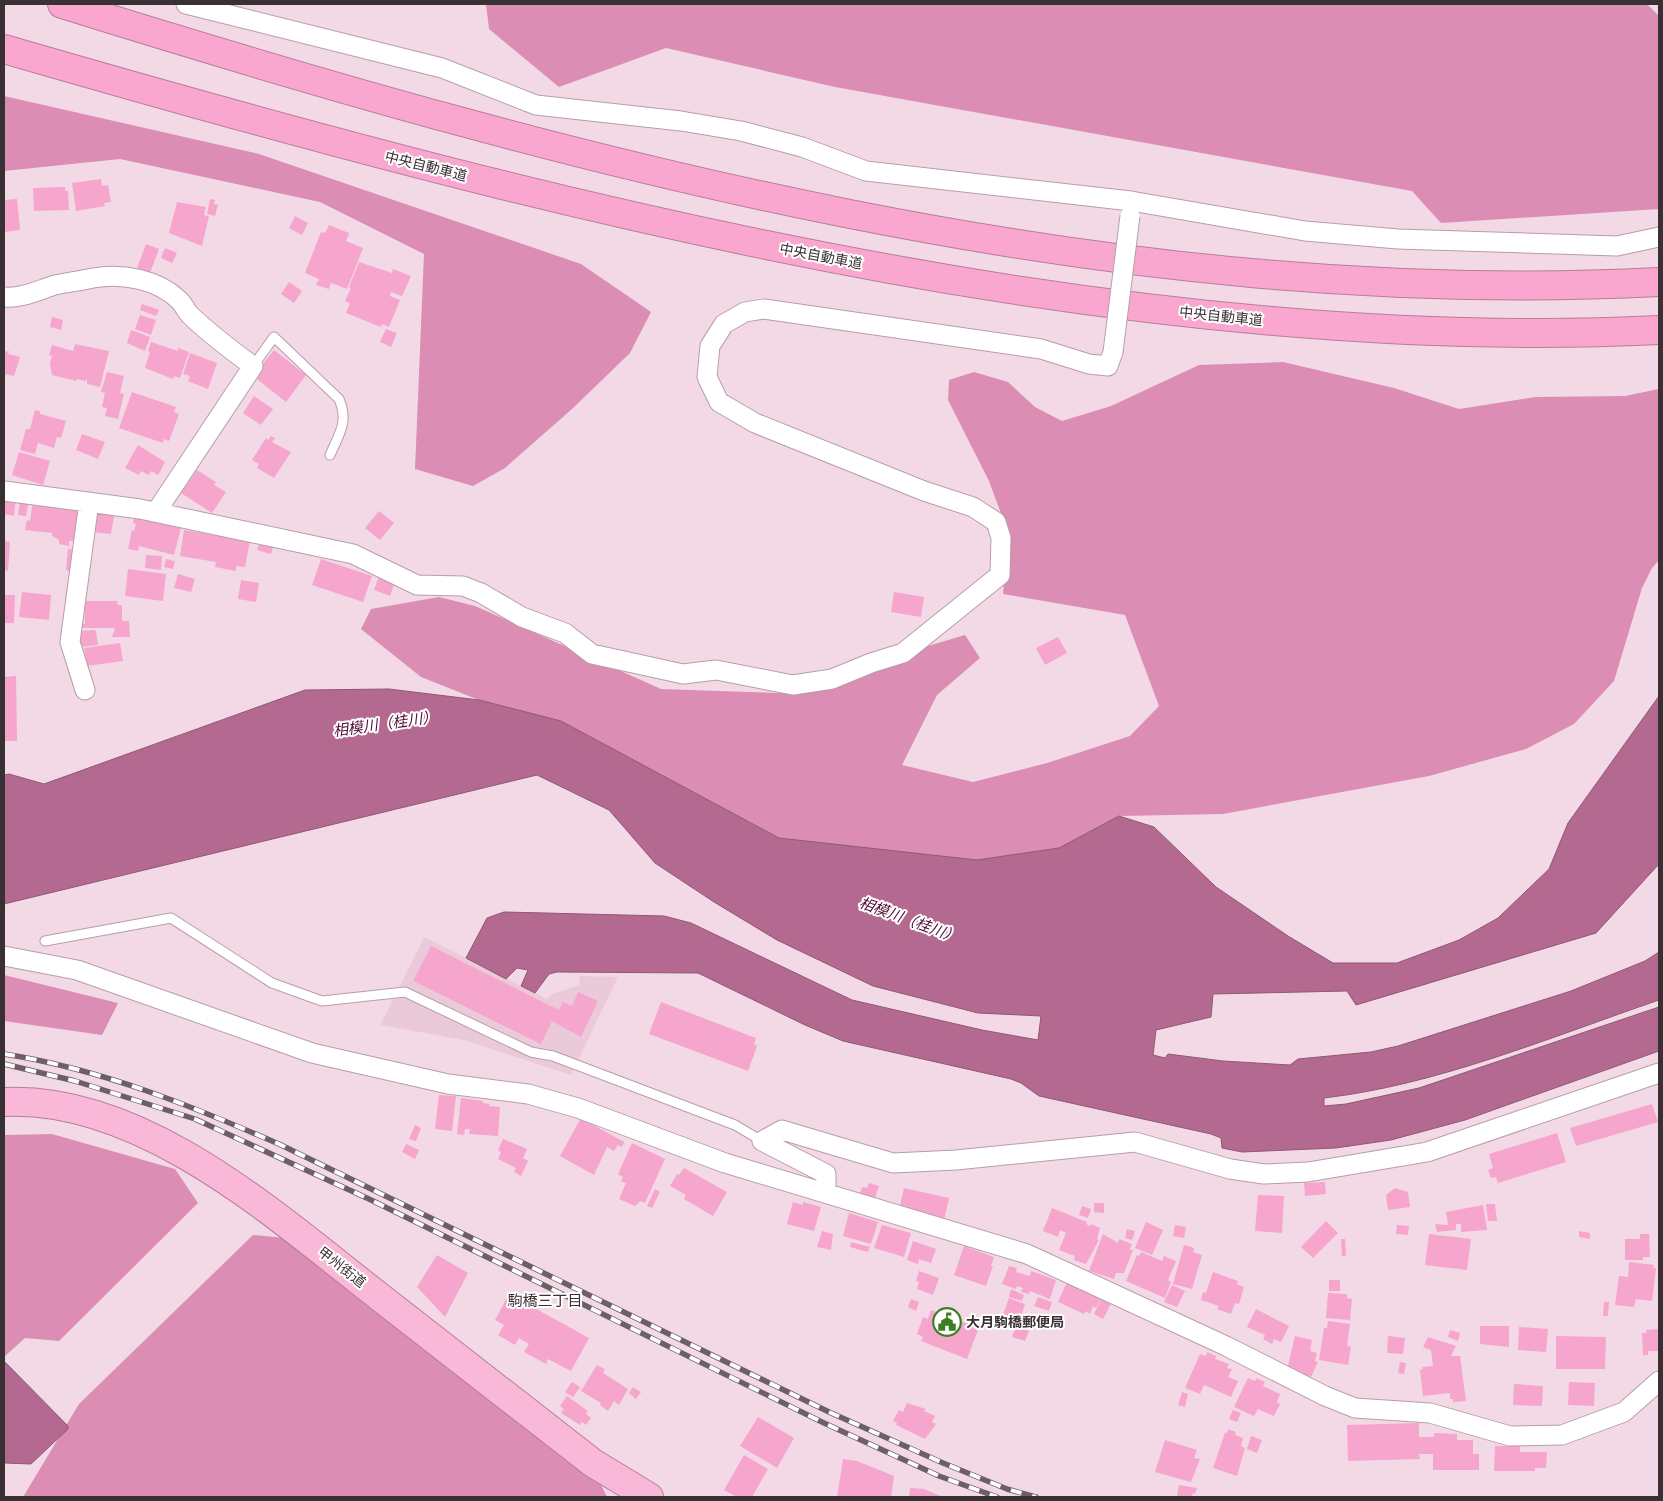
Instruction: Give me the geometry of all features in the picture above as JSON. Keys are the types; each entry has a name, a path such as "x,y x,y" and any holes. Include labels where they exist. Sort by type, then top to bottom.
{"highway":[{"path":"62,4 441,118 607,160 786,200 953,233 1101,256 1213,270 1332,279 1530,286 1659,282"},
{"name":"中央自動車道","path":"4,49 428,168 773,247 933,277 1086,301 1326,326 1539,333 1659,330"},
{"path":"4,61 150,101 428,168"},
{"name":"甲州街道","path":"4,1102 20,1101 69,1108 144,1132 184,1153 257,1201 593,1463 649,1497"}],"street":[{"path":"186,4 442,68 536,105 681,121 741,131 802,147 866,171 1131,209 1305,231 1398,239 1617,246 1659,237"},
{"path":"4,490 156,512 353,554 417,585 463,586 480,593 522,617 565,633 592,654 683,674 716,670 793,685 832,679 871,663 903,653 1000,575 1001,538 996,522 972,507 924,491 755,423 719,402 707,377 710,346 724,324 745,312 764,309 1041,349 1089,364 1108,366 1113,352 1131,209"},
{"path":"7,299 56,285 98,277 124,276 143,280 162,288 180,301 188,314 253,366 156,512"},
{"path":"85,690 70,642 89,502"},
{"path":"4,956 77,970 312,1053 448,1084 528,1094 578,1108 725,1163 1027,1254 1355,1408 1430,1413 1510,1436 1562,1435 1624,1412 1659,1381"},
{"path":"762,1141 782,1130 894,1164 956,1160 1135,1142 1230,1169 1264,1174 1308,1172 1427,1152 1659,1073"},
{"path":"762,1141 826,1174 826,1193"}],"lane":[{"path":"253,366 274,337 339,399 344,410 344,422 330,455"},
{"path":"44,941 172,918 272,983 322,1001 405,992 532,1052 553,1056 735,1125 762,1141"}],"shaded area":[{"path":"486,4 1647,4 1659,16 1659,209 1441,223 1412,191 835,87 666,48 559,87 489,29"},
{"path":"4,96 259,154 581,264 651,312 630,353 572,409 505,468 473,486 415,469 424,254 320,202 120,159 4,171"},
{"path":"1283,362 1394,388 1459,409 1536,397 1625,396 1659,389 1659,560 1652,568 1642,588 1614,681 1574,724 1526,749 1429,776 1223,814 1119,816 1059,848 977,860 779,838 561,721 479,700 421,677 361,629 371,609 439,597 475,606 661,689 780,693 846,684 918,649 965,635 980,658 937,695 902,765 973,782 1047,763 1130,736 1159,706 1125,615 1003,594 1008,532 989,481 948,400 949,380 974,372 1008,382 1035,407 1062,421 1111,406 1199,365"},
{"path":"424,937 547,999 552,994 579,985 580,976 618,977 571,1075 464,1040 380,1025"},
{"path":"4,975 118,1003 102,1035 4,1021"},
{"path":"52,1134 175,1169 198,1203 59,1341 25,1338 4,1357 4,1135"},
{"path":"253,1235 296,1239 595,1472 607,1497 23,1497 79,1404"}],"water":[{"name":"相模川（桂川）","path":"389,689 479,700 561,721 779,838 977,860 1059,848 1119,816 1154,827 1216,887 1288,936 1333,963 1397,963 1459,940 1498,918 1549,869 1568,823 1659,696 1659,864 1596,933 1356,1005 1347,991 1213,994 1211,1017 1156,1030 1153,1055 1165,1058 1168,1054 1223,1061 1290,1065 1298,1059 1371,1052 1398,1046 1571,991 1645,961 1659,952 1659,1000 1535,1044 1451,1071 1366,1092 1324,1098 1324,1106 1346,1104 1419,1088 1659,1007 1659,1051 1465,1120 1391,1140 1336,1148 1242,1152 1222,1148 1221,1138 1211,1134 1039,1096 1021,1083 1011,1079 843,1041 805,1025 698,973 557,972 549,974 535,993 521,986 528,970 517,968 506,979 466,958 487,918 504,912 664,916 691,923 852,1000 982,1030 1038,1040 1041,1016 978,1013 873,986 777,940 714,902 655,863 609,810 537,775 4,904 4,775 9,774 44,784 305,690"},
{"path":"4,1361 68,1426 68,1429 31,1464 4,1463"}],"building":[{"path":"101,179 102,186 108,185 111,202 104,203 105,206 76,211 72,183"},
{"path":"65,187 65,191 68,191 69,210 34,211 33,188"},
{"path":"17,199 20,230 4,232 4,200"},
{"path":"210,199 215,200 214,204 218,205 215,216 207,214"},
{"path":"177,202 206,207 204,215 209,216 202,246 169,233"},
{"path":"295,216 308,223 302,235 289,228"},
{"path":"329,225 349,233 346,241 363,248 347,289 331,283 329,289 316,285 319,279 305,273 321,232 325,233"},
{"path":"146,244 159,249 150,273 137,268"},
{"path":"165,248 177,253 172,263 161,258"},
{"path":"359,262 392,273 393,269 411,276 402,296 391,292 390,296 400,300 389,327 382,324 381,327 346,313 350,303 345,301"},
{"path":"289,282 302,291 294,303 281,294"},
{"path":"142,304 159,310 156,316 140,310"},
{"path":"140,315 156,320 151,335 135,329"},
{"path":"52,317 63,320 61,330 50,327"},
{"path":"386,329 397,333 391,347 380,342"},
{"path":"131,330 150,337 145,351 127,343"},
{"path":"151,342 178,351 178,348 189,352 180,378 174,376 173,379 145,368"},
{"path":"75,344 109,351 100,387 87,384 87,377 86,381 77,379 76,381 52,375 50,363 52,356 49,355 52,345 73,351"},
{"path":"274,350 306,375 286,402 253,376"},
{"path":"9,351 8,354 20,357 14,376 4,374 4,352"},
{"path":"190,353 217,363 208,389 188,381 190,376 183,374"},
{"path":"107,372 124,376 120,393 124,394 118,419 105,416 107,408 102,407 105,393 101,392"},
{"path":"132,392 176,407 174,412 179,414 169,441 164,439 163,443 119,428"},
{"path":"254,396 273,409 261,425 243,413"},
{"path":"35,410 40,411 40,414 66,421 61,438 57,437 54,448 38,443 35,454 20,450 26,429 30,429"},
{"path":"82,434 105,442 98,459 76,450"},
{"path":"271,436 275,438 272,442 291,452 274,478 257,468 259,464 252,460 266,438 268,440"},
{"path":"138,445 165,462 158,475 151,471 149,475 141,471 139,475 125,468"},
{"path":"19,452 50,461 43,485 12,475"},
{"path":"197,470 216,482 214,485 226,492 212,513 181,493"},
{"path":"4,496 16,498 14,516 4,514"},
{"path":"20,500 29,501 26,516 18,515"},
{"path":"33,501 81,510 77,534 75,533 74,541 69,541 69,546 59,544 59,540 52,536 52,533 25,530 27,520 30,521"},
{"path":"96,507 115,510 111,534 92,532"},
{"path":"379,511 394,523 380,540 365,528"},
{"path":"134,517 181,528 174,555 139,546 138,551 128,549 132,530 134,531 136,524 133,523"},
{"path":"184,530 250,541 245,567 236,566 236,571 215,567 216,562 180,556"},
{"path":"4,541 10,542 8,571 4,570"},
{"path":"260,541 274,545 271,554 257,550"},
{"path":"68,549 77,550 74,575 69,574 69,571 66,570"},
{"path":"146,555 162,556 161,570 145,568"},
{"path":"166,559 175,561 173,569 164,567"},
{"path":"321,559 372,576 363,602 312,585"},
{"path":"128,569 166,574 163,601 125,596"},
{"path":"178,574 195,579 191,592 174,588"},
{"path":"379,576 395,582 390,596 374,590"},
{"path":"241,580 259,583 256,602 238,599"},
{"path":"22,592 51,595 49,620 19,617"},
{"path":"894,592 924,597 921,617 891,612"},
{"path":"4,595 15,595 14,623 4,623"},
{"path":"84,601 117,601 118,605 122,605 122,621 129,621 130,637 112,637 115,628 80,628 80,624 85,624"},
{"path":"79,631 96,631 98,645 81,647"},
{"path":"1058,637 1067,653 1045,665 1036,648"},
{"path":"120,643 123,661 87,666 84,648"},
{"path":"16,676 17,741 4,741 4,677"},
{"path":"431,946 559,1010 563,1002 572,1006 578,992 598,1001 581,1037 552,1021 541,1044 413,981"},
{"path":"661,1002 756,1038 754,1044 757,1046 748,1071 649,1034"},
{"path":"439,1095 456,1096 452,1131 435,1129"},
{"path":"461,1098 483,1101 483,1103 490,1104 489,1106 500,1107 498,1136 469,1134 470,1129 465,1129 464,1135 457,1134"},
{"path":"1652,1104 1658,1122 1576,1146 1570,1128"},
{"path":"581,1118 624,1142 622,1147 618,1145 614,1151 607,1147 594,1175 560,1156"},
{"path":"415,1125 421,1128 416,1141 409,1139"},
{"path":"1557,1133 1566,1162 1498,1183 1496,1177 1491,1178 1488,1170 1493,1168 1489,1154"},
{"path":"503,1139 527,1149 523,1158 528,1161 521,1176 514,1172 516,1168 498,1159 501,1152 498,1150"},
{"path":"632,1143 665,1159 645,1203 640,1201 635,1206 619,1199 626,1183 621,1181 623,1177 618,1174"},
{"path":"406,1144 419,1150 415,1159 402,1152"},
{"path":"684,1168 727,1192 713,1216 684,1199 686,1195 670,1186 677,1174 679,1175"},
{"path":"1325,1182 1326,1194 1305,1196 1304,1183"},
{"path":"869,1183 879,1186 874,1201 859,1197 862,1187 867,1188"},
{"path":"904,1188 949,1198 944,1220 899,1210"},
{"path":"1395,1188 1408,1192 1410,1207 1388,1210 1386,1195"},
{"path":"655,1189 660,1192 652,1208 647,1206"},
{"path":"1258,1195 1284,1196 1282,1233 1255,1231"},
{"path":"793,1202 803,1205 803,1202 821,1207 814,1231 787,1224"},
{"path":"1094,1203 1104,1203 1104,1213 1094,1212"},
{"path":"1486,1204 1495,1204 1497,1221 1488,1221"},
{"path":"1483,1205 1487,1230 1461,1232 1461,1224 1456,1224 1456,1230 1437,1232 1435,1224 1448,1225 1446,1212"},
{"path":"1082,1206 1091,1209 1088,1218 1079,1215"},
{"path":"1052,1208 1087,1222 1086,1224 1090,1226 1091,1224 1100,1228 1097,1239 1099,1240 1086,1264 1074,1260 1075,1256 1059,1250 1066,1233 1060,1230 1058,1237 1043,1231"},
{"path":"849,1213 878,1222 871,1244 843,1236"},
{"path":"1326,1221 1338,1233 1313,1258 1301,1247"},
{"path":"1146,1222 1163,1230 1152,1255 1135,1248"},
{"path":"882,1225 911,1233 904,1257 874,1248"},
{"path":"1175,1225 1186,1227 1184,1238 1173,1236"},
{"path":"1397,1225 1409,1226 1408,1235 1396,1234"},
{"path":"1127,1229 1135,1231 1132,1240 1125,1238"},
{"path":"822,1231 833,1234 831,1250 817,1247"},
{"path":"1579,1231 1590,1233 1590,1239 1579,1237"},
{"path":"1103,1234 1118,1243 1119,1239 1132,1244 1130,1250 1133,1250 1124,1273 1116,1273 1114,1279 1089,1271"},
{"path":"1429,1234 1471,1239 1467,1270 1425,1265"},
{"path":"1640,1234 1649,1234 1650,1257 1643,1257 1643,1260 1625,1260 1625,1239 1640,1239"},
{"path":"1341,1239 1345,1239 1346,1256 1342,1256"},
{"path":"913,1241 936,1249 931,1263 919,1259 918,1264 907,1260"},
{"path":"851,1242 870,1247 868,1252 850,1247"},
{"path":"1184,1245 1194,1248 1193,1252 1202,1255 1192,1289 1173,1284"},
{"path":"964,1246 994,1257 986,1286 954,1275"},
{"path":"1141,1252 1162,1261 1164,1256 1176,1261 1168,1280 1171,1282 1165,1298 1126,1281 1137,1255 1139,1256"},
{"path":"437,1255 468,1273 445,1317 417,1287"},
{"path":"1629,1262 1654,1265 1653,1268 1656,1268 1652,1301 1636,1299 1634,1307 1615,1305 1619,1276 1628,1277"},
{"path":"1009,1266 1017,1268 1016,1272 1030,1276 1031,1271 1056,1280 1050,1299 1030,1291 1029,1294 1021,1292 1023,1288 1017,1286 1016,1289 1002,1284"},
{"path":"919,1271 939,1278 933,1295 917,1289 919,1282 916,1281"},
{"path":"1213,1272 1238,1281 1237,1284 1244,1287 1239,1304 1235,1303 1231,1314 1217,1309 1219,1306 1201,1300 1203,1292 1206,1293"},
{"path":"1329,1280 1340,1280 1340,1291 1329,1291"},
{"path":"1067,1282 1101,1298 1096,1308 1093,1306 1090,1314 1086,1311 1084,1314 1058,1302"},
{"path":"1172,1285 1185,1291 1177,1307 1164,1302"},
{"path":"1011,1289 1024,1295 1022,1301 1009,1297"},
{"path":"1328,1293 1347,1294 1347,1298 1352,1299 1350,1320 1326,1318"},
{"path":"509,1294 589,1338 571,1371 548,1359 546,1364 524,1352 529,1344 519,1338 515,1345 498,1335 504,1325 495,1320"},
{"path":"1038,1297 1052,1302 1049,1311 1034,1306"},
{"path":"1009,1298 1025,1304 1018,1325 1015,1324 1013,1328 1000,1323"},
{"path":"911,1299 919,1302 916,1311 908,1307"},
{"path":"1101,1299 1111,1304 1103,1319 1094,1314"},
{"path":"1604,1302 1609,1302 1608,1316 1603,1316"},
{"path":"1256,1309 1289,1326 1281,1342 1274,1339 1272,1344 1263,1339 1265,1335 1247,1327"},
{"path":"931,1310 974,1326 973,1328 978,1330 967,1359 921,1341 923,1337 917,1334 923,1317 928,1319"},
{"path":"1328,1321 1350,1324 1347,1346 1351,1347 1348,1365 1319,1360 1324,1328 1327,1328"},
{"path":"1016,1326 1029,1331 1025,1341 1012,1337"},
{"path":"1480,1326 1509,1326 1509,1347 1480,1344"},
{"path":"1519,1327 1548,1329 1546,1352 1518,1350"},
{"path":"1659,1329 1659,1351 1648,1351 1648,1355 1643,1355 1642,1333 1647,1333 1646,1330"},
{"path":"1450,1330 1460,1333 1458,1341 1448,1337"},
{"path":"1295,1336 1312,1340 1310,1351 1317,1353 1315,1361 1318,1362 1311,1377 1287,1370"},
{"path":"1388,1336 1405,1338 1403,1354 1387,1353"},
{"path":"1556,1336 1606,1337 1605,1369 1556,1369"},
{"path":"1428,1337 1456,1346 1451,1356 1460,1356 1466,1401 1453,1402 1453,1399 1450,1399 1450,1393 1423,1396 1420,1370 1423,1369 1422,1367 1433,1366 1431,1350 1423,1347"},
{"path":"1207,1352 1216,1356 1215,1359 1229,1364 1227,1368 1232,1369 1228,1377 1238,1381 1231,1397 1204,1385 1200,1394 1185,1388 1200,1354 1206,1356"},
{"path":"1400,1362 1406,1363 1404,1374 1398,1373"},
{"path":"597,1365 605,1369 603,1373 628,1389 619,1405 614,1401 608,1411 600,1405 601,1403 581,1391"},
{"path":"1248,1378 1255,1381 1256,1378 1265,1382 1263,1386 1280,1394 1277,1402 1280,1404 1274,1416 1258,1409 1254,1416 1234,1407"},
{"path":"572,1382 580,1387 573,1397 565,1392"},
{"path":"1569,1382 1595,1383 1594,1406 1568,1405"},
{"path":"1514,1384 1543,1386 1542,1406 1513,1405"},
{"path":"633,1387 641,1392 636,1399 629,1393"},
{"path":"1182,1392 1188,1394 1185,1407 1178,1405"},
{"path":"567,1396 588,1411 586,1414 591,1418 586,1425 582,1422 580,1425 561,1413 564,1409 560,1406"},
{"path":"907,1403 926,1409 924,1411 935,1416 932,1422 936,1424 925,1439 896,1425 897,1423 893,1421 899,1410 903,1412"},
{"path":"1233,1410 1241,1413 1237,1422 1229,1419"},
{"path":"758,1417 794,1438 777,1468 740,1446"},
{"path":"1419,1423 1419,1437 1434,1437 1434,1433 1457,1434 1457,1440 1473,1440 1473,1454 1479,1454 1479,1470 1433,1470 1433,1454 1419,1454 1420,1459 1348,1461 1347,1425"},
{"path":"1228,1429 1236,1432 1235,1435 1243,1438 1241,1446 1245,1448 1237,1476 1213,1468"},
{"path":"1251,1436 1262,1440 1257,1453 1247,1449"},
{"path":"1165,1440 1197,1450 1194,1458 1200,1459 1191,1482 1155,1472"},
{"path":"1495,1446 1520,1446 1520,1452 1547,1452 1546,1468 1535,1468 1535,1471 1494,1471"},
{"path":"744,1455 768,1469 752,1497 737,1497 724,1490"},
{"path":"843,1459 857,1461 894,1476 891,1497 837,1497"},
{"path":"1179,1485 1197,1488 1195,1494 1193,1493 1192,1497 1178,1497"},
{"path":"910,1488 924,1489 943,1497 909,1497"}],"railway":[{"path":"4,1054 76,1069 145,1090 281,1145 829,1412 943,1463 1007,1489 1036,1497"},
{"path":"4,1064 75,1081 195,1119 369,1199 824,1423 939,1476 997,1497"}],"place":[{"name":"大月駒橋郵便局","path":"947,1322"}],"district":[{"name":"駒橋三丁目","path":"545,1301"}]}
